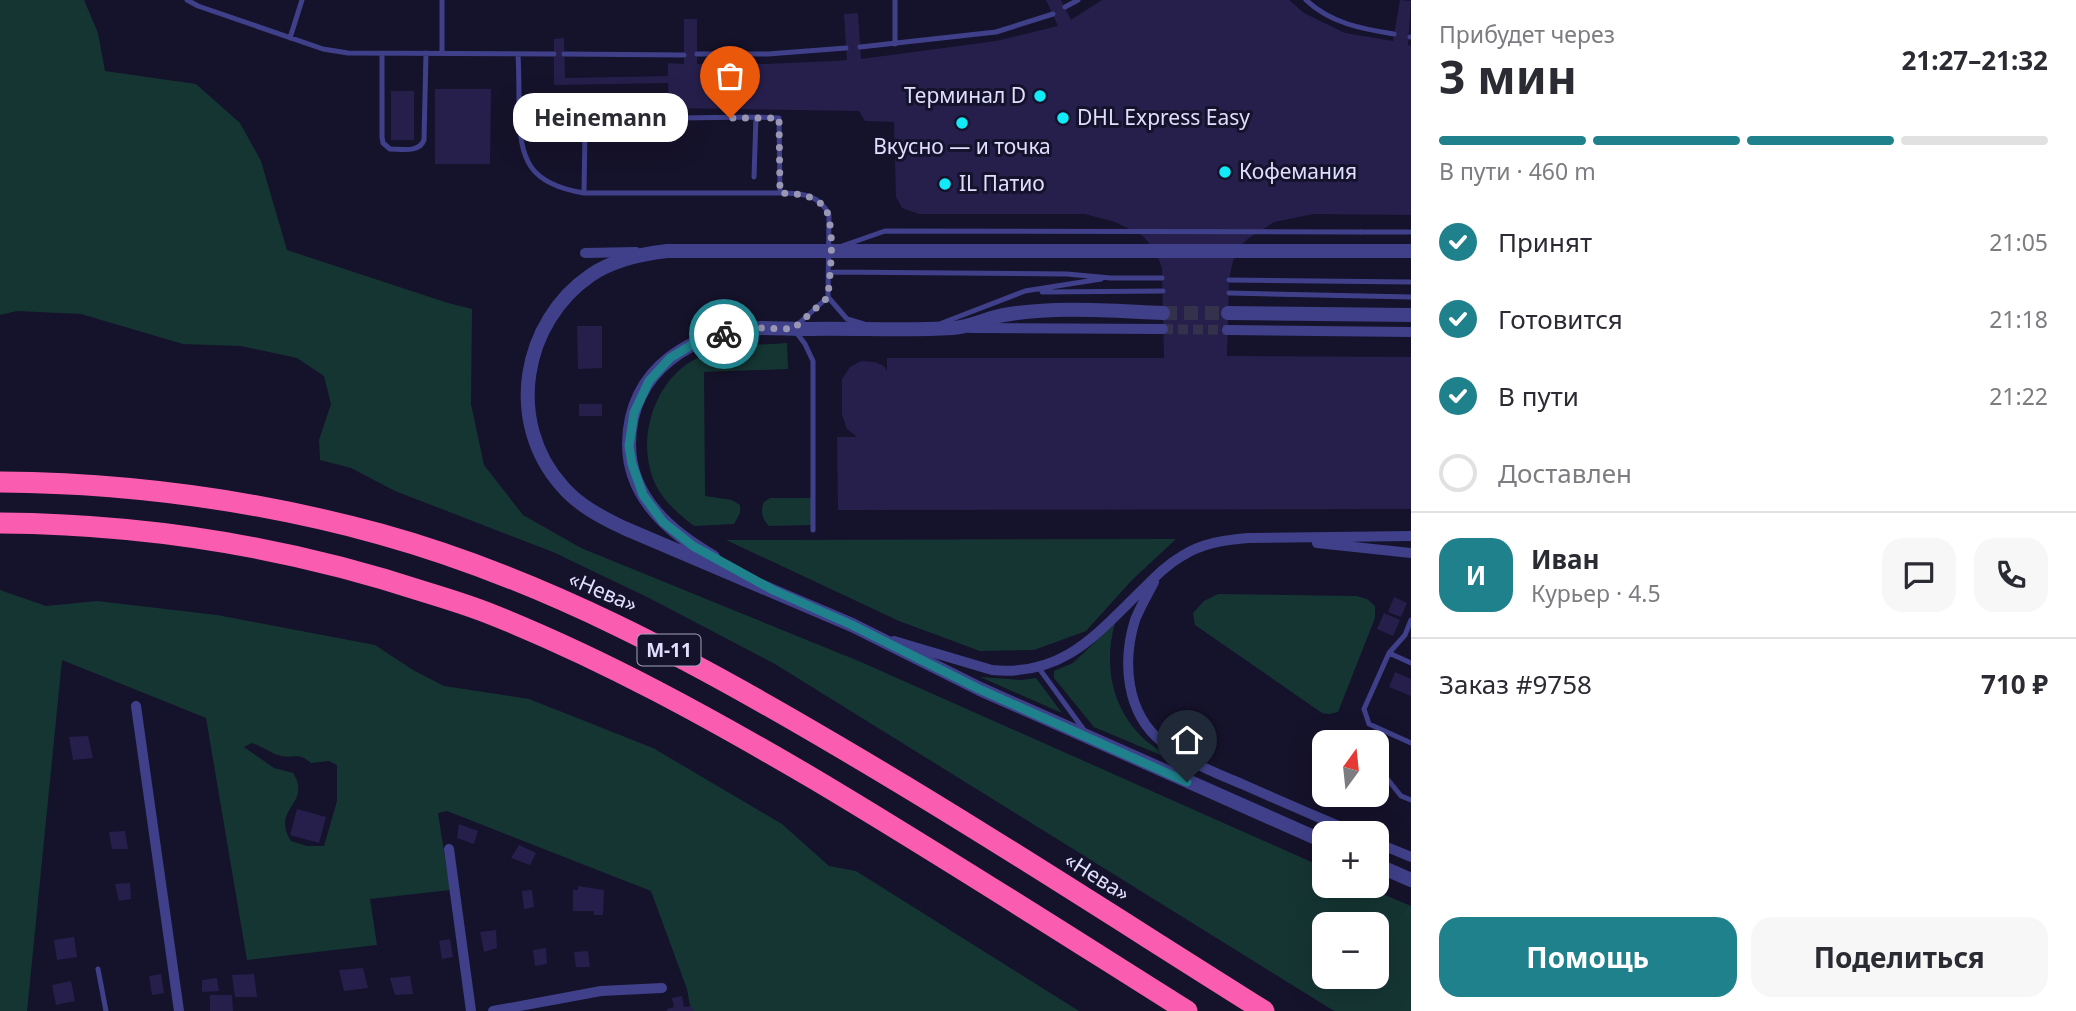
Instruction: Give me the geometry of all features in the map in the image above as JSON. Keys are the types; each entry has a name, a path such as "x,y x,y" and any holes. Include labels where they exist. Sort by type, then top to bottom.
{"highway":[{"name":"«Нева»","path":"0,482 45,482 159,491 277,509 383,535 503,575 640,635 762,701 906,786 1264,1011"},
{"name":"М-11","path":"0,523 40,523 151,531 271,550 370,574 491,614 622,671 743,737 895,827 1186,1011"}],"street":[{"path":"667,251 609,265 592,274 553,313 543,328 530,365 527,398 534,437 552,474 574,499 624,528 852,625 979,689 1312,836"},
{"path":"584,253 1411,251"},
{"path":"956,328 1004,315 1044,310 1163,313"},
{"path":"1228,313 1411,316"},
{"path":"773,590 693,546 663,522 639,488 629,446 634,413 654,374 670,358 698,341 761,328 1163,329"},
{"path":"1227,330 1411,332"},
{"path":"852,625 976,666 1007,671 1038,667 1062,659 1086,643 1159,573 1180,557 1210,543 1248,538 1411,536"},
{"path":"1283,538 1411,553"},
{"path":"1159,573 1136,619 1128,655 1128,678 1133,701 1146,724 1162,742 1203,767 1327,821"},
{"path":"136,706 179,1011"},
{"path":"1389,848 1411,857"},
{"path":"449,849 471,1011"},
{"path":"1389,870 1411,880"},
{"path":"493,1011 533,1008 601,991 663,988"}],"lane":[{"path":"187,0 290,38 335,51 554,54"},
{"path":"290,38 302,0"},
{"path":"442,0 442,52"},
{"path":"895,0 895,44"},
{"path":"1065,8 1077,0"},
{"path":"1306,0 1325,14 1349,25 1394,34"},
{"path":"860,47 996,32 1053,14"},
{"path":"697,54 768,54 846,48"},
{"path":"382,53 382,137 383,143 390,149 416,149 425,140 426,53"},
{"path":"518,54 522,149 534,172 556,187 584,193 780,193 806,195 825,206 830,225 828,297 793,329 805,344 813,361 813,530"},
{"path":"565,54 684,55"},
{"path":"584,193 585,131 598,119 756,117 779,118 780,193"},
{"path":"754,177 756,117"},
{"path":"829,251 885,231 1411,232"},
{"path":"830,272 1067,274 1111,278 1162,278"},
{"path":"828,297 847,319 883,328 944,322 1025,292 1111,278"},
{"path":"1229,280 1411,282"},
{"path":"1025,292 1163,291"},
{"path":"1229,293 1411,297"},
{"path":"1411,620 1405,635 1388,653 1364,709 1369,724 1411,743"},
{"path":"1388,653 1411,663"},
{"path":"1038,667 1091,739"},
{"path":"1390,782 1401,796 1411,800"},
{"path":"98,969 106,1011"}],"green space":[{"path":"0,0 84,0 98,33 105,71 196,84 240,123 261,161 287,250 472,309 471,404 484,465 523,515 581,548 861,662 1312,862 1312,898 1389,897 1411,906 1411,1011 1334,1011 775,664 649,598 553,552 395,491 351,468 320,460 319,440 331,404 324,376 297,358 241,346 183,344 81,314 17,311 0,315"},
{"path":"787,343 788,369 704,372 705,496 732,500 740,505 740,513 734,524 694,526 666,501 659,491 648,458 650,422 663,389 687,364 710,353 736,347"},
{"path":"770,498 811,498 811,525 769,526 762,512 764,502"},
{"path":"1176,539 1131,581 1086,631 1034,650 980,651 899,621 726,540"},
{"path":"0,590 46,606 97,601 217,615 375,645 444,686 529,699 653,748 782,824 829,866 856,871 1079,1011 691,1011 687,989 651,891 447,811 438,813 450,890 370,899 377,945 247,960 206,718 62,660 27,1011 0,1011","holes":["252,743 275,754 302,757 311,763 329,761 337,765 337,801 324,846 307,846 291,841 285,821 296,799 298,783 293,773 274,768 244,747"]},
{"path":"1218,594 1356,596 1367,599 1375,606 1375,618 1338,712 1322,713 1195,625 1193,613 1204,601"},
{"path":"1115,623 1110,655 1113,686 1118,701 1134,728 1145,740 1182,764 1094,727 1054,678 1054,671 1073,663"},
{"path":"980,677 1021,680 1036,678 1062,713"}],"building":[{"path":"1046,0 1061,0 1071,20 1102,0 1289,0 1304,13 1345,33 1393,41 1400,0 1411,1 1408,45 1411,46 1411,215 1313,214 1274,222 1249,238 1241,245 1233,261 1229,280 1227,356 1411,357 1411,509 838,510 837,437 857,437 847,429 842,415 842,379 850,367 861,361 875,362 884,366 887,371 887,358 1164,358 1162,268 1155,250 1142,235 1115,222 1085,214 919,214 902,208 896,197 894,122 865,121 859,111 669,108 668,83 554,85 554,39 564,38 565,78 668,76 668,63 684,64 684,19 697,19 697,64 834,61 847,60 844,14 858,13 861,59 996,41 1058,26"},
{"path":"435,89 491,89 490,164 435,164"},
{"path":"391,91 414,91 414,140 391,140"},
{"path":"541,99 552,99 552,103 561,102 561,122 541,126 541,122 532,123 531,103 541,103"},
{"path":"577,326 602,326 602,368 578,369"},
{"path":"579,404 602,404 602,416 579,416"},
{"path":"1394,597 1407,603 1401,617 1388,612"},
{"path":"1384,613 1400,620 1393,636 1377,629"},
{"path":"1395,672 1411,679 1411,696 1389,687"},
{"path":"88,736 93,758 73,760 69,737"},
{"path":"297,809 326,817 319,843 290,835"},
{"path":"459,824 478,831 474,844 457,838"},
{"path":"125,831 128,849 112,849 109,832"},
{"path":"519,845 536,853 530,865 511,858"},
{"path":"130,883 131,899 119,901 115,884"},
{"path":"578,886 604,890 603,915 594,915 594,911 573,911 573,890 578,890"},
{"path":"532,890 534,907 524,909 522,891"},
{"path":"496,930 497,948 484,952 480,932"},
{"path":"74,937 77,957 57,960 54,940"},
{"path":"450,939 453,957 442,959 439,941"},
{"path":"546,948 547,964 535,966 533,950"},
{"path":"588,951 590,967 576,967 574,952"},
{"path":"363,968 368,988 344,991 339,970"},
{"path":"161,974 164,993 152,995 149,976"},
{"path":"254,974 257,997 235,997 232,975"},
{"path":"410,976 413,994 395,995 390,978"},
{"path":"217,978 219,991 202,992 202,980"},
{"path":"71,981 75,1001 56,1005 52,985"},
{"path":"210,995 232,995 233,1011 210,1011"},
{"path":"682,996 684,1007 692,1006 693,1011 667,1011 674,1007 672,998"}],"tunnel":[{"path":"1163,313 1228,313"},
{"path":"1163,329 1227,330"}],"way so far":[{"path":"724,334 761,328 793,329 828,297 830,272 830,225 825,206 806,195 780,193 779,118 730,118"}],"place":[{"name":"Терминал D","path":"1040,96"},
{"name":"Heinemann","path":"730,118"},
{"name":"DHL Express Easy","path":"1063,118"},
{"name":"Вкусно — и точка","path":"962,123"},
{"name":"Кофемания","path":"1225,172"},
{"name":"IL Патио","path":"945,184"}],"route":[{"path":"724,334 684,348 659,367 640,397 634,413 629,446 636,480 643,495 663,522 693,546 773,590 852,625 979,689 1187,782"}]}
